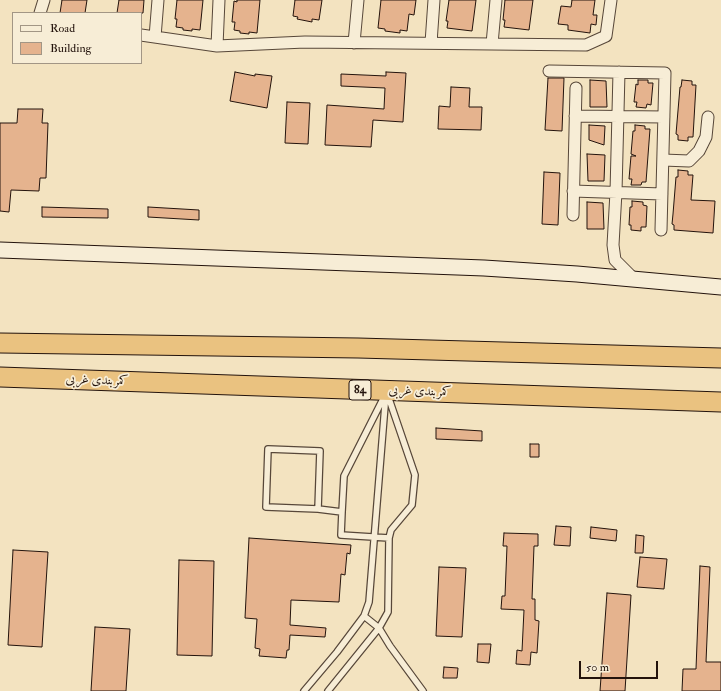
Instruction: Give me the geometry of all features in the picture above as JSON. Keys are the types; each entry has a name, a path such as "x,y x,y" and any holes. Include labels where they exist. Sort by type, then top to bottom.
{"highway":[{"path":"0,343 358,348 721,358"},
{"name":"کمربندی غربی","path":"0,378 721,402"}],"street":[{"path":"40,12 44,0"},
{"path":"155,38 158,0"},
{"path":"217,46 219,0"},
{"path":"354,43 358,0"},
{"path":"431,43 434,0"},
{"path":"492,44 496,0"},
{"path":"142,36 217,46 305,42 586,45 606,36 611,0"},
{"path":"549,71 665,72 661,230"},
{"path":"619,72 616,192 612,245 615,260 634,279"},
{"path":"573,215 576,88"},
{"path":"575,116 618,118 664,117"},
{"path":"663,160 690,161 699,152 706,137 708,117"},
{"path":"573,191 662,194"},
{"path":"0,250 484,268 721,287"},
{"path":"0,260 483,277 576,283 721,296"}],"lane":[{"path":"387,391 344,476 341,535 389,538"},
{"path":"304,691 337,652 364,616 369,602 387,391"},
{"path":"328,691 379,628 388,612 389,538 391,530 412,505 415,475 387,391"},
{"path":"318,509 320,451 268,449 266,507 318,509 342,512"},
{"path":"364,616 379,628 390,646 423,691"}],"building":[{"path":"62,0 87,0 85,12 60,12"},
{"path":"119,0 144,0 143,13 117,12"},
{"path":"177,0 203,0 200,30 183,30 183,28 176,27 177,19 175,19"},
{"path":"237,0 260,0 257,33 240,33 240,31 234,30 235,22 232,22 234,1 237,2"},
{"path":"295,0 322,0 319,20 312,19 312,22 297,19 298,17 293,16"},
{"path":"381,0 416,0 414,15 409,14 407,31 400,30 400,33 385,31 385,29 378,28"},
{"path":"449,0 476,0 472,31 447,28 448,21 446,21"},
{"path":"505,0 533,0 529,30 504,27 505,20 503,20"},
{"path":"572,0 595,0 593,15 597,15 596,25 591,24 590,33 568,30 568,25 558,24 561,6 571,7"},
{"path":"235,72 255,76 255,74 272,76 267,108 230,101"},
{"path":"386,72 406,73 403,122 373,120 371,147 325,145 327,105 384,109 385,88 341,86 341,74 386,76"},
{"path":"548,78 564,78 562,131 545,130"},
{"path":"590,80 606,81 607,107 590,107"},
{"path":"638,80 648,80 648,83 653,83 651,105 647,104 646,108 636,107 637,102 634,102 636,84 638,85"},
{"path":"682,80 692,81 692,85 696,85 693,137 688,137 688,141 678,140 678,135 676,134 680,87"},
{"path":"451,87 470,88 469,107 482,107 481,130 438,129 439,106 450,107"},
{"path":"287,102 310,103 308,144 285,143"},
{"path":"18,109 43,109 42,123 48,123 46,178 40,178 39,191 11,190 9,212 0,211 0,123 17,123"},
{"path":"589,125 605,126 604,145 589,140"},
{"path":"635,125 645,126 645,129 650,129 646,182 642,182 641,185 631,185 632,179 629,179 631,156 636,156 631,154"},
{"path":"587,154 605,155 604,181 588,181"},
{"path":"678,170 688,171 688,175 693,175 691,200 715,201 713,233 674,230 674,225 672,224 676,177 678,177"},
{"path":"544,172 560,173 558,225 542,224"},
{"path":"632,201 643,202 643,205 647,206 646,227 641,227 641,231 631,230 631,225 629,225 630,207 632,207"},
{"path":"587,202 603,203 604,229 587,229"},
{"path":"42,207 108,209 108,218 42,217"},
{"path":"148,207 199,210 199,220 148,217"},
{"path":"436,428 482,431 482,441 436,439"},
{"path":"530,444 539,444 539,457 530,457"},
{"path":"556,526 571,527 570,546 554,545"},
{"path":"591,527 617,530 616,541 590,538"},
{"path":"504,533 538,534 538,546 534,546 532,599 535,599 535,620 539,621 537,653 531,652 530,665 516,664 517,650 522,651 524,610 501,609 502,596 505,596 507,546 503,546"},
{"path":"636,535 644,536 643,553 635,553"},
{"path":"249,538 351,545 350,554 347,553 345,575 341,574 339,602 291,600 290,625 326,628 325,637 290,635 289,650 287,650 286,658 259,656 260,649 255,648 257,619 245,618"},
{"path":"13,550 48,552 42,647 8,645"},
{"path":"640,557 667,559 664,589 637,587"},
{"path":"179,560 214,561 212,656 177,655"},
{"path":"700,566 710,567 706,662 721,662 721,691 682,691 683,669 696,669"},
{"path":"439,567 466,568 462,637 436,636"},
{"path":"607,593 631,595 625,691 600,691"},
{"path":"95,627 130,629 126,691 91,691"},
{"path":"478,644 491,644 489,663 477,662"},
{"path":"444,667 458,668 457,678 443,678"}]}
